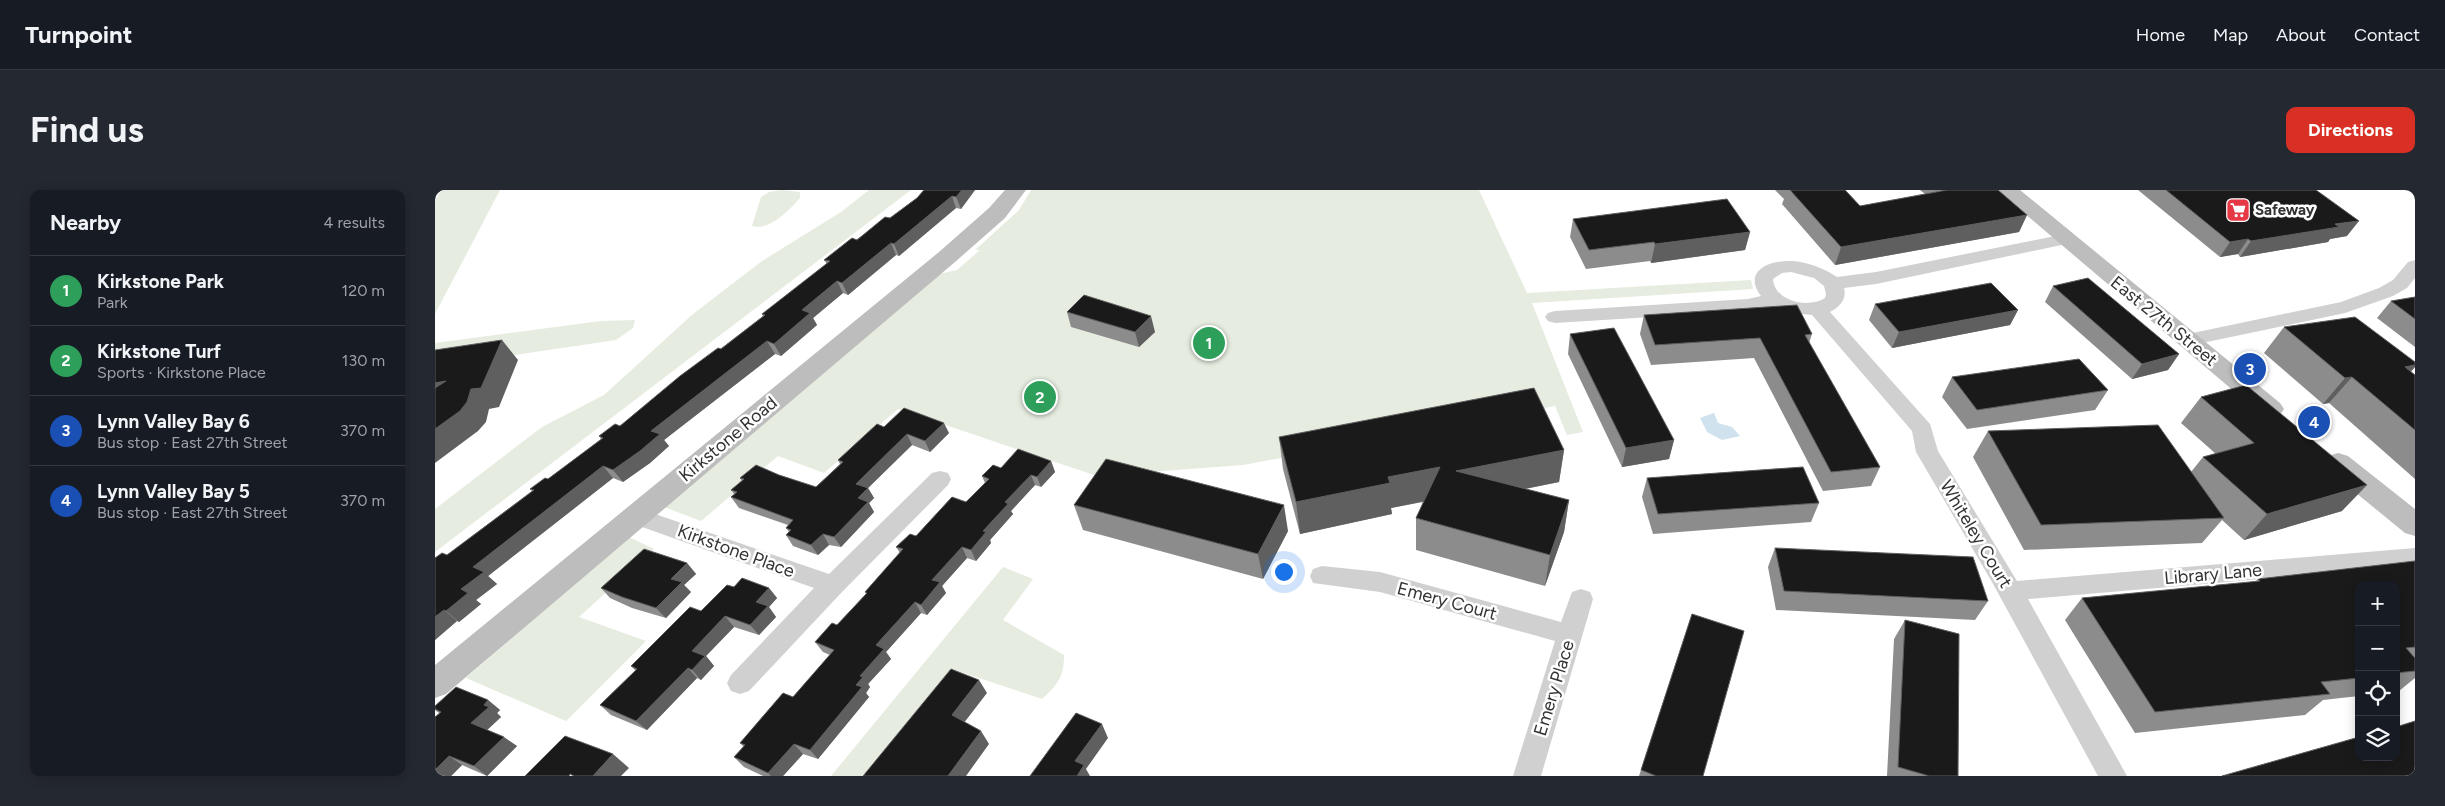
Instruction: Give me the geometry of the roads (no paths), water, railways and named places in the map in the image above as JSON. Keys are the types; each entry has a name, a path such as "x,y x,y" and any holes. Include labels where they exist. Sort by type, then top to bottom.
{"street":[{"name":"Kirkstone Road","path":"435,684 967,239 997,213 1016,190"},
{"name":"East 27th Street","path":"2007,190 2293,426"},
{"path":"1833,283 1876,278 2065,239"},
{"path":"1784,266 1812,269 1825,275 1836,289 1836,298 1831,304 1817,309 1789,307 1773,299 1765,290 1763,282 1765,275 1772,269 1784,266"},
{"path":"2188,340 2345,307 2386,292 2400,284 2415,266"},
{"path":"1555,317 1748,305 1773,299"},
{"name":"Whiteley Court","path":"1817,309 1921,429 1927,452 2011,591 2056,673 2080,722 2113,776"},
{"path":"2315,445 2415,525"},
{"path":"739,683 833,585 940,479"},
{"name":"Kirkstone Place","path":"640,513 650,521 833,585"},
{"name":"Library Lane","path":"2011,591 2415,557"},
{"name":"Emery Court","path":"1322,576 1379,582 1570,635"},
{"name":"Emery Place","path":"1527,776 1581,599"}],"water":[{"path":"1714,413 1718,423 1732,427 1740,436 1722,440 1707,432 1700,418"}],"place":[{"name":"Safeway","path":"2238,210"},
{"name":"Kirkstone Park","path":"1209,343"},
{"name":"Lynn Valley Bay 6","path":"2250,369"},
{"name":"Kirkstone Turf","path":"1040,397"},
{"name":"Lynn Valley Bay 5","path":"2314,422"}]}
